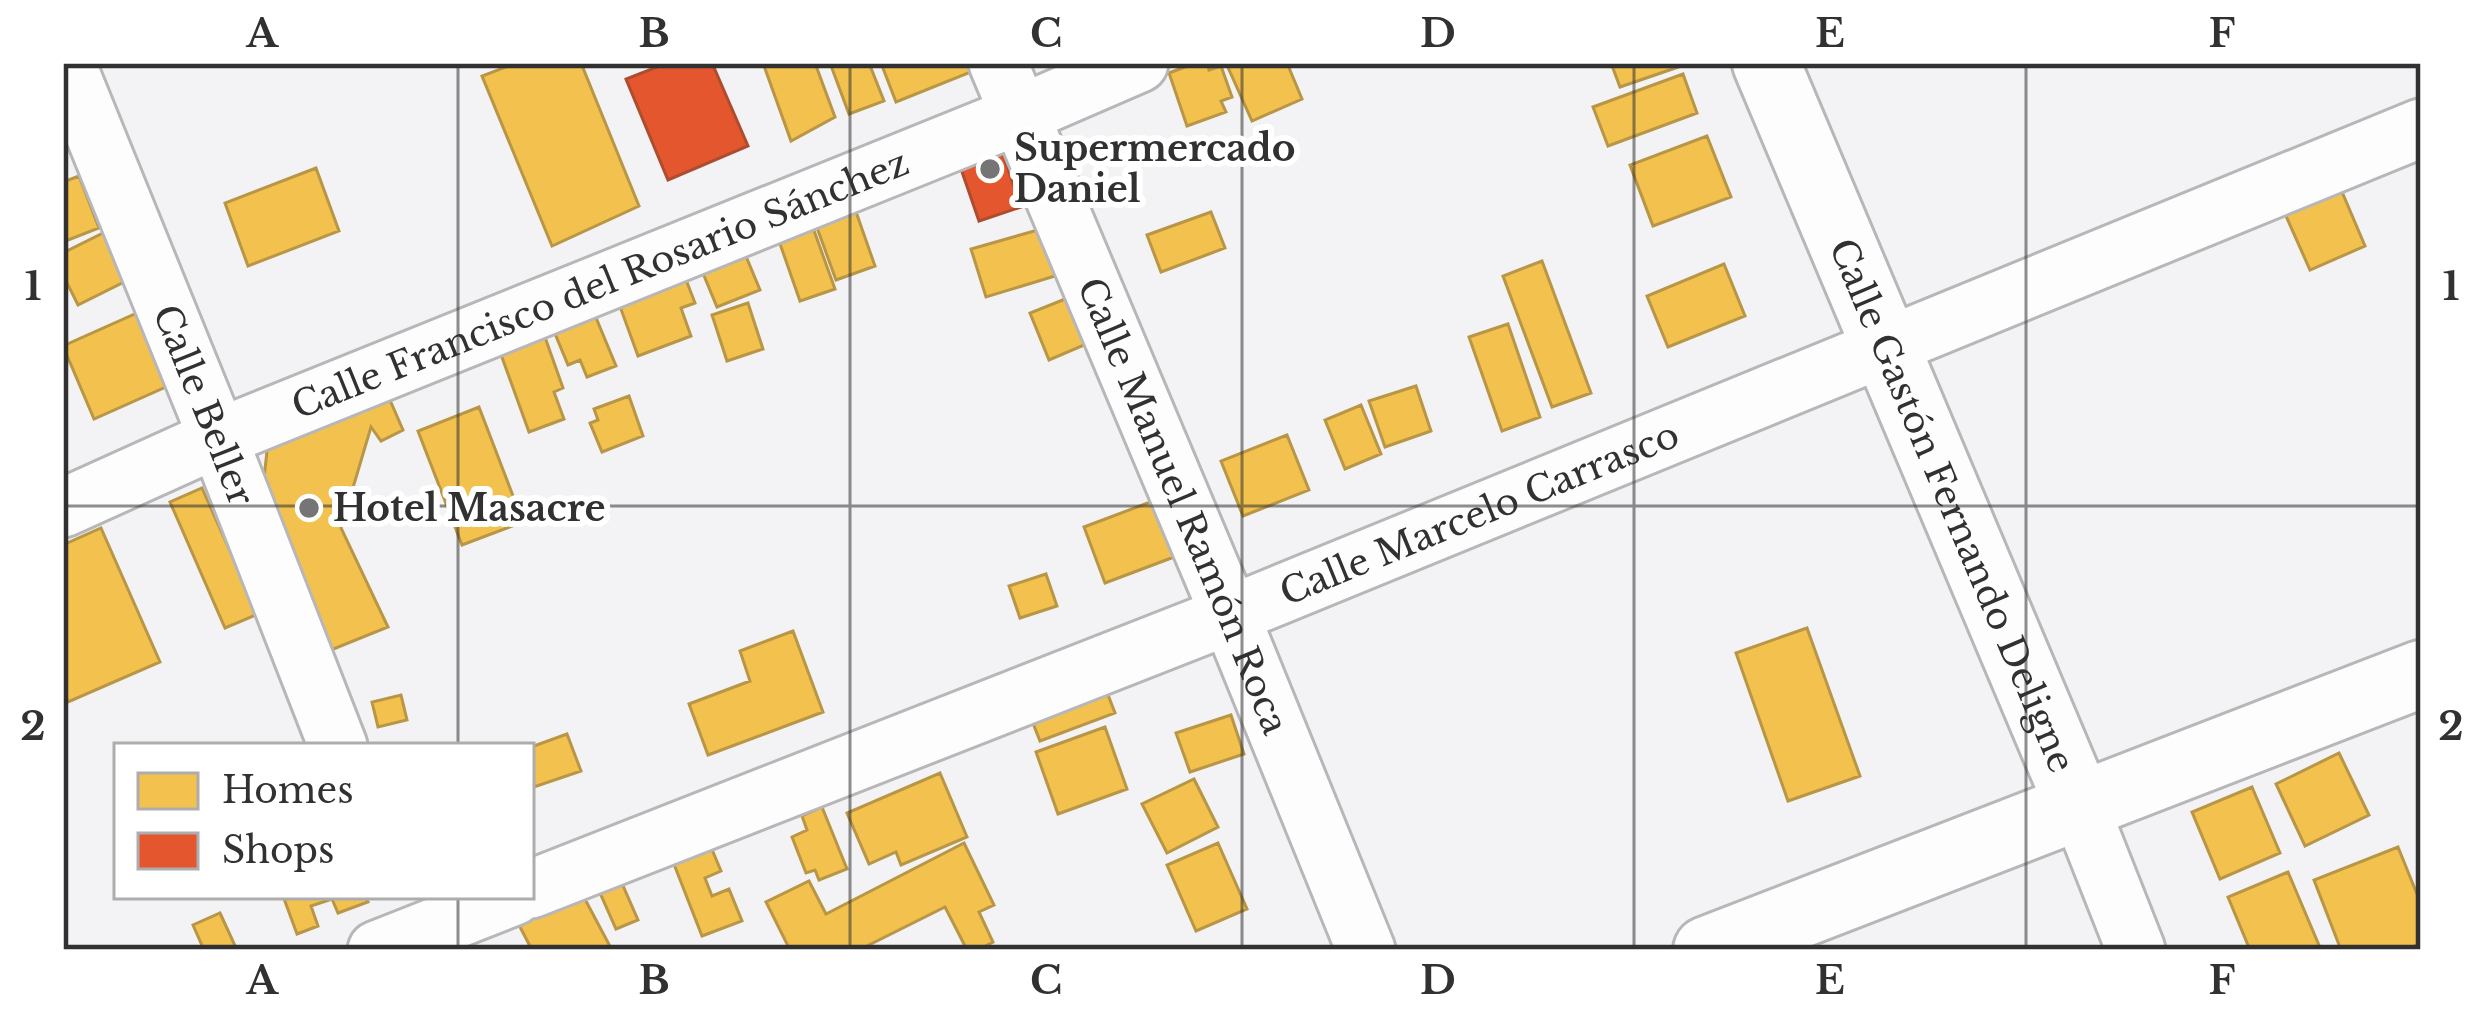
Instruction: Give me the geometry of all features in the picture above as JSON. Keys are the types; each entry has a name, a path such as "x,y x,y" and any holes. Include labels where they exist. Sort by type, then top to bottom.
{"main road":[{"name":"Calle Gastón Fernando Deligne","path":"1766,63 2080,808"},
{"path":"1707,950 2421,674"}],"street":[{"name":"Calle Beller","path":"66,63 337,743"},
{"name":"Calle Manuel Ramón Roca","path":"998,63 1366,950"},
{"name":"Calle Francisco del Rosario Sánchez","path":"63,508 218,438 1019,116 1139,63"},
{"name":"Calle Marcelo Carrasco","path":"534,888 1230,615 2421,128"},
{"name":"Calle Gastón Fernando Deligne","path":"2080,808 2136,950"},
{"path":"400,933 505,899"}],"building: Homes":[{"path":"516,63 581,63 639,206 552,246 482,76"},
{"path":"763,63 815,63 835,117 791,141"},
{"path":"830,63 869,63 884,101 849,114"},
{"path":"881,63 968,63 971,72 896,102"},
{"path":"1184,63 1207,63 1209,70 1221,66 1232,97 1221,101 1226,112 1187,126 1169,73 1185,67"},
{"path":"1226,63 1287,63 1302,99 1252,121"},
{"path":"1611,63 1690,63 1620,87"},
{"path":"1683,74 1697,113 1608,146 1593,107"},
{"path":"1707,136 1731,197 1653,226 1630,165"},
{"path":"316,168 339,231 248,266 225,203"},
{"path":"2334,173 2365,246 2310,270 2278,198"},
{"path":"79,176 99,228 63,242 63,182"},
{"path":"848,189 875,266 836,280 808,203"},
{"path":"807,211 835,289 800,301 779,241"},
{"path":"1211,212 1225,248 1161,272 1147,235"},
{"path":"1041,229 1055,276 986,297 971,249"},
{"path":"103,233 126,281 78,305 63,275 63,253"},
{"path":"738,237 760,290 717,307 695,254"},
{"path":"1542,261 1591,393 1552,407 1503,276"},
{"path":"1724,264 1745,316 1668,347 1647,296"},
{"path":"685,277 695,303 681,308 691,336 638,356 614,290"},
{"path":"1070,297 1089,343 1049,360 1030,313"},
{"path":"748,303 763,349 727,361 712,315"},
{"path":"592,308 616,366 587,377 580,360 568,365 551,324"},
{"path":"137,313 168,386 94,419 63,346"},
{"path":"540,323 563,388 554,392 564,419 529,432 495,338"},
{"path":"1508,324 1540,417 1502,431 1469,337"},
{"name":"Hotel Masacre","path":"383,384 403,430 381,441 371,427 341,528 388,627 331,650 263,487 269,433"},
{"path":"1416,386 1431,431 1385,447 1369,401"},
{"path":"629,396 643,436 602,452 590,423 598,420 594,409"},
{"path":"1361,405 1381,454 1345,469 1325,420"},
{"path":"479,407 523,522 462,545 418,431"},
{"path":"1287,435 1309,490 1243,516 1221,461"},
{"path":"202,488 258,614 225,628 170,502"},
{"path":"1153,501 1174,557 1105,583 1084,527"},
{"path":"101,528 160,662 68,702 63,689 63,545"},
{"path":"1046,574 1057,606 1020,618 1009,586"},
{"path":"1807,628 1860,776 1788,801 1736,653"},
{"path":"793,631 823,712 708,755 689,704 750,681 740,651"},
{"path":"1098,669 1115,713 1040,741 1023,698"},
{"path":"401,695 407,720 378,727 372,702"},
{"path":"1231,715 1244,754 1190,772 1176,733"},
{"path":"1105,727 1127,789 1058,814 1036,752"},
{"path":"567,734 581,771 534,787 534,746"},
{"path":"2339,753 2369,815 2305,846 2276,784"},
{"path":"940,773 967,837 901,865 896,852 869,864 847,813"},
{"path":"1194,779 1218,827 1167,853 1142,804"},
{"path":"2252,787 2280,853 2220,879 2192,812"},
{"path":"822,807 847,869 819,880 815,870 806,873 792,837 807,830 802,816"},
{"path":"708,840 721,871 705,878 712,896 729,889 742,921 702,936 670,854"},
{"path":"964,843 994,905 979,912 993,942 978,950 967,950 945,907 866,950 790,950 766,902 809,881 826,914"},
{"path":"1218,843 1247,909 1196,931 1167,865"},
{"path":"2398,847 2421,904 2421,943 2405,950 2341,950 2314,880"},
{"path":"610,856 638,920 616,929 600,893 586,899 574,871"},
{"path":"570,871 612,950 532,950 508,904 534,899 534,890"},
{"path":"2288,872 2321,950 2250,950 2228,897"},
{"path":"284,899 332,899 311,906 318,926 297,934"},
{"path":"332,899 368,902 338,913"},
{"path":"220,913 237,950 204,950 193,925"}],"building: Shops":[{"path":"667,63 712,63 748,146 668,180 626,79"},
{"path":"994,128 1021,207 979,221 952,143"}],"place":[{"name":"Supermercado Daniel","path":"990,169"},
{"name":"Hotel Masacre","path":"309,508"}]}
